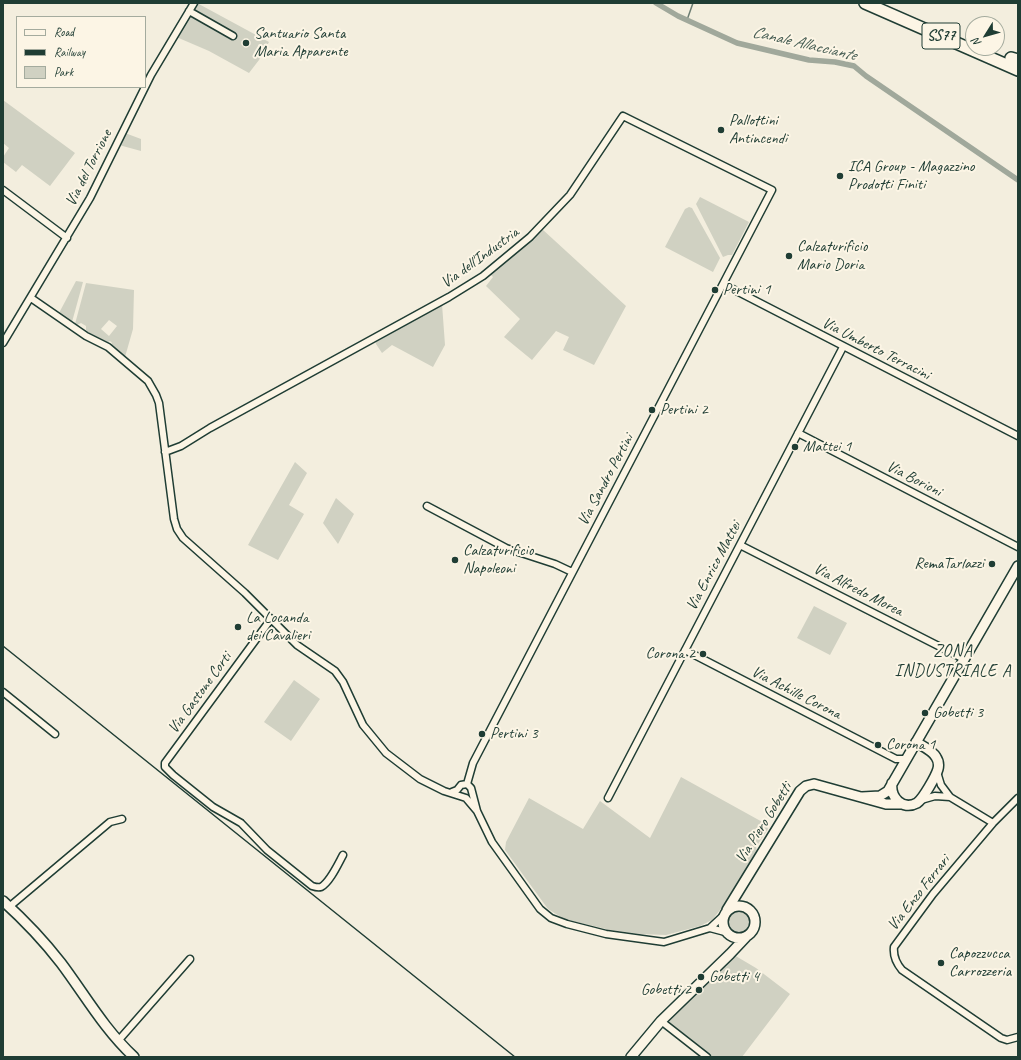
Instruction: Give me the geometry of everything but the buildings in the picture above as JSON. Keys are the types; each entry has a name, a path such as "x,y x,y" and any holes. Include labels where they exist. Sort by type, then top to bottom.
{"highway":[{"name":"SS77","path":"865,3 1018,70"},
{"name":"SS77","path":"882,3 965,39"},
{"path":"1005,55 1016,60"}],"street":[{"name":"Via del Torrione","path":"146,85 194,3"},
{"path":"189,11 233,36"},
{"name":"Via del Torrione","path":"3,343 67,238 97,185 145,88"},
{"name":"Via dell'Industria","path":"165,452 181,446 210,428 448,297 483,276 530,237 554,213 584,176 623,116 772,190"},
{"path":"3,190 67,238"},
{"name":"Via Sandro Pertini","path":"467,784 473,763 772,190"},
{"name":"Via Umberto Terracini","path":"723,284 1018,436"},
{"path":"31,298 86,336 106,345 148,381 159,404 172,509 177,529 189,544 238,586 297,645 335,671 343,682 362,725 386,753 401,766 420,779 438,788 450,792 459,792 477,811"},
{"name":"Via Enrico Mattei","path":"608,798 843,347"},
{"name":"Via Borioni","path":"798,434 1018,547"},
{"path":"427,506 506,548 556,564 572,572"},
{"name":"Via Alfredo Morea","path":"740,545 964,659"},
{"path":"862,797 874,797 884,794 892,783 1018,566"},
{"name":"Via Gastone Corti","path":"271,619 165,763 165,767 213,807 241,823 267,850 312,886 317,888 321,887 344,855"},
{"name":"Via Achille Corona","path":"685,650 904,763"},
{"path":"3,692 55,734"},
{"path":"916,742 936,757 938,764 937,772 941,785 950,797 993,823"},
{"path":"919,801 937,772"},
{"path":"892,783 893,795 902,804 911,805 935,796 950,797"},
{"path":"459,792 463,784 467,784 471,788 477,811 488,835 540,909 551,918 567,924 606,934 660,942 710,928 734,907 746,908 752,913 755,921 752,932 661,1021 631,1057"},
{"name":"Via Piero Gobetti","path":"726,913 802,788 814,784 886,804 902,804"},
{"path":"466,798 471,792"},
{"name":"Via Enzo Ferrari","path":"1018,798 993,823 933,894 894,947 893,953 896,963 902,970 1001,1038 1008,1040 1018,1037"},
{"path":"122,819 110,822 6,904 47,946 71,977 97,1015 118,1041 134,1057"},
{"name":"Via Piero Gobetti","path":"742,886 742,897 746,908"},
{"path":"726,913 722,924 732,946 730,954"},
{"path":"710,928 739,939 746,937"},
{"path":"118,1041 190,959"},
{"path":"661,1021 708,1057"}],"green space":[{"path":"197,3 269,42 259,60 249,73 209,51 174,36"},
{"path":"3,100 75,153 50,186 22,165 16,172 3,162 3,157 9,148 3,143"},
{"path":"125,133 141,139 141,151 119,145"},
{"path":"700,197 749,222 732,255 723,257 696,204"},
{"path":"689,207 692,208 720,258 713,272 665,247 685,209"},
{"path":"542,229 626,306 594,365 563,350 569,337 556,331 532,360 504,337 520,319 486,286 493,277 490,274 512,257"},
{"path":"76,281 83,282 72,322 59,313"},
{"path":"86,283 134,290 133,329 125,357 112,345 110,341 108,342 93,336 86,330 86,326 81,323 77,325 75,324","holes":["109,320 117,326 109,336 101,329"]},
{"path":"442,304 445,345 433,367 392,345 382,353 376,342"},
{"path":"295,462 307,473 289,505 304,514 278,560 248,545"},
{"path":"336,498 354,514 338,544 323,523"},
{"path":"814,606 847,623 830,655 797,638"},
{"path":"294,680 320,699 291,741 264,722"},
{"path":"681,777 766,824 768,829 756,847 757,851 720,910 712,920 700,926 666,935 640,934 610,930 564,919 548,909 505,850 506,842 529,798 583,829 600,801 650,838"},
{"path":"735,911 743,911 750,918 750,926 743,933 735,933 728,926 728,918"},
{"path":"734,955 756,968 790,994 742,1057 711,1057 673,1028 669,1023 669,1019"}],"waterway":[{"name":"Canale Allacciante","path":"656,3 678,16 737,43 809,60 835,62 854,66 866,76 1018,180"},
{"path":"687,20 693,3"}],"railway":[{"path":"3,646 515,1057"}],"place":[{"name":"Santuario Santa Maria Apparente","path":"246,43"},
{"name":"Pallottini Antincendi","path":"721,130"},
{"name":"ICA Group - Magazzino Prodotti Finiti","path":"840,176"},
{"name":"Calzaturificio Mario Doria","path":"789,256"},
{"name":"Pertini 1","path":"715,290"},
{"name":"Pertini 2","path":"652,410"},
{"name":"Mattei 1","path":"795,447"},
{"name":"Calzaturificio Napoleoni","path":"455,560"},
{"name":"RemaTarlazzi","path":"992,564"},
{"name":"La Locanda dei Cavalieri","path":"238,627"},
{"name":"Corona 2","path":"703,654"},
{"name":"Gobetti 3","path":"925,713"},
{"name":"Pertini 3","path":"482,734"},
{"name":"Corona 1","path":"878,745"},
{"name":"Capozzucca Carrozzeria","path":"941,963"},
{"name":"Gobetti 4","path":"701,977"},
{"name":"Gobetti 2","path":"699,990"}],"district":[{"name":"ZONA INDUSTRIALE A","path":"953,662"}]}
